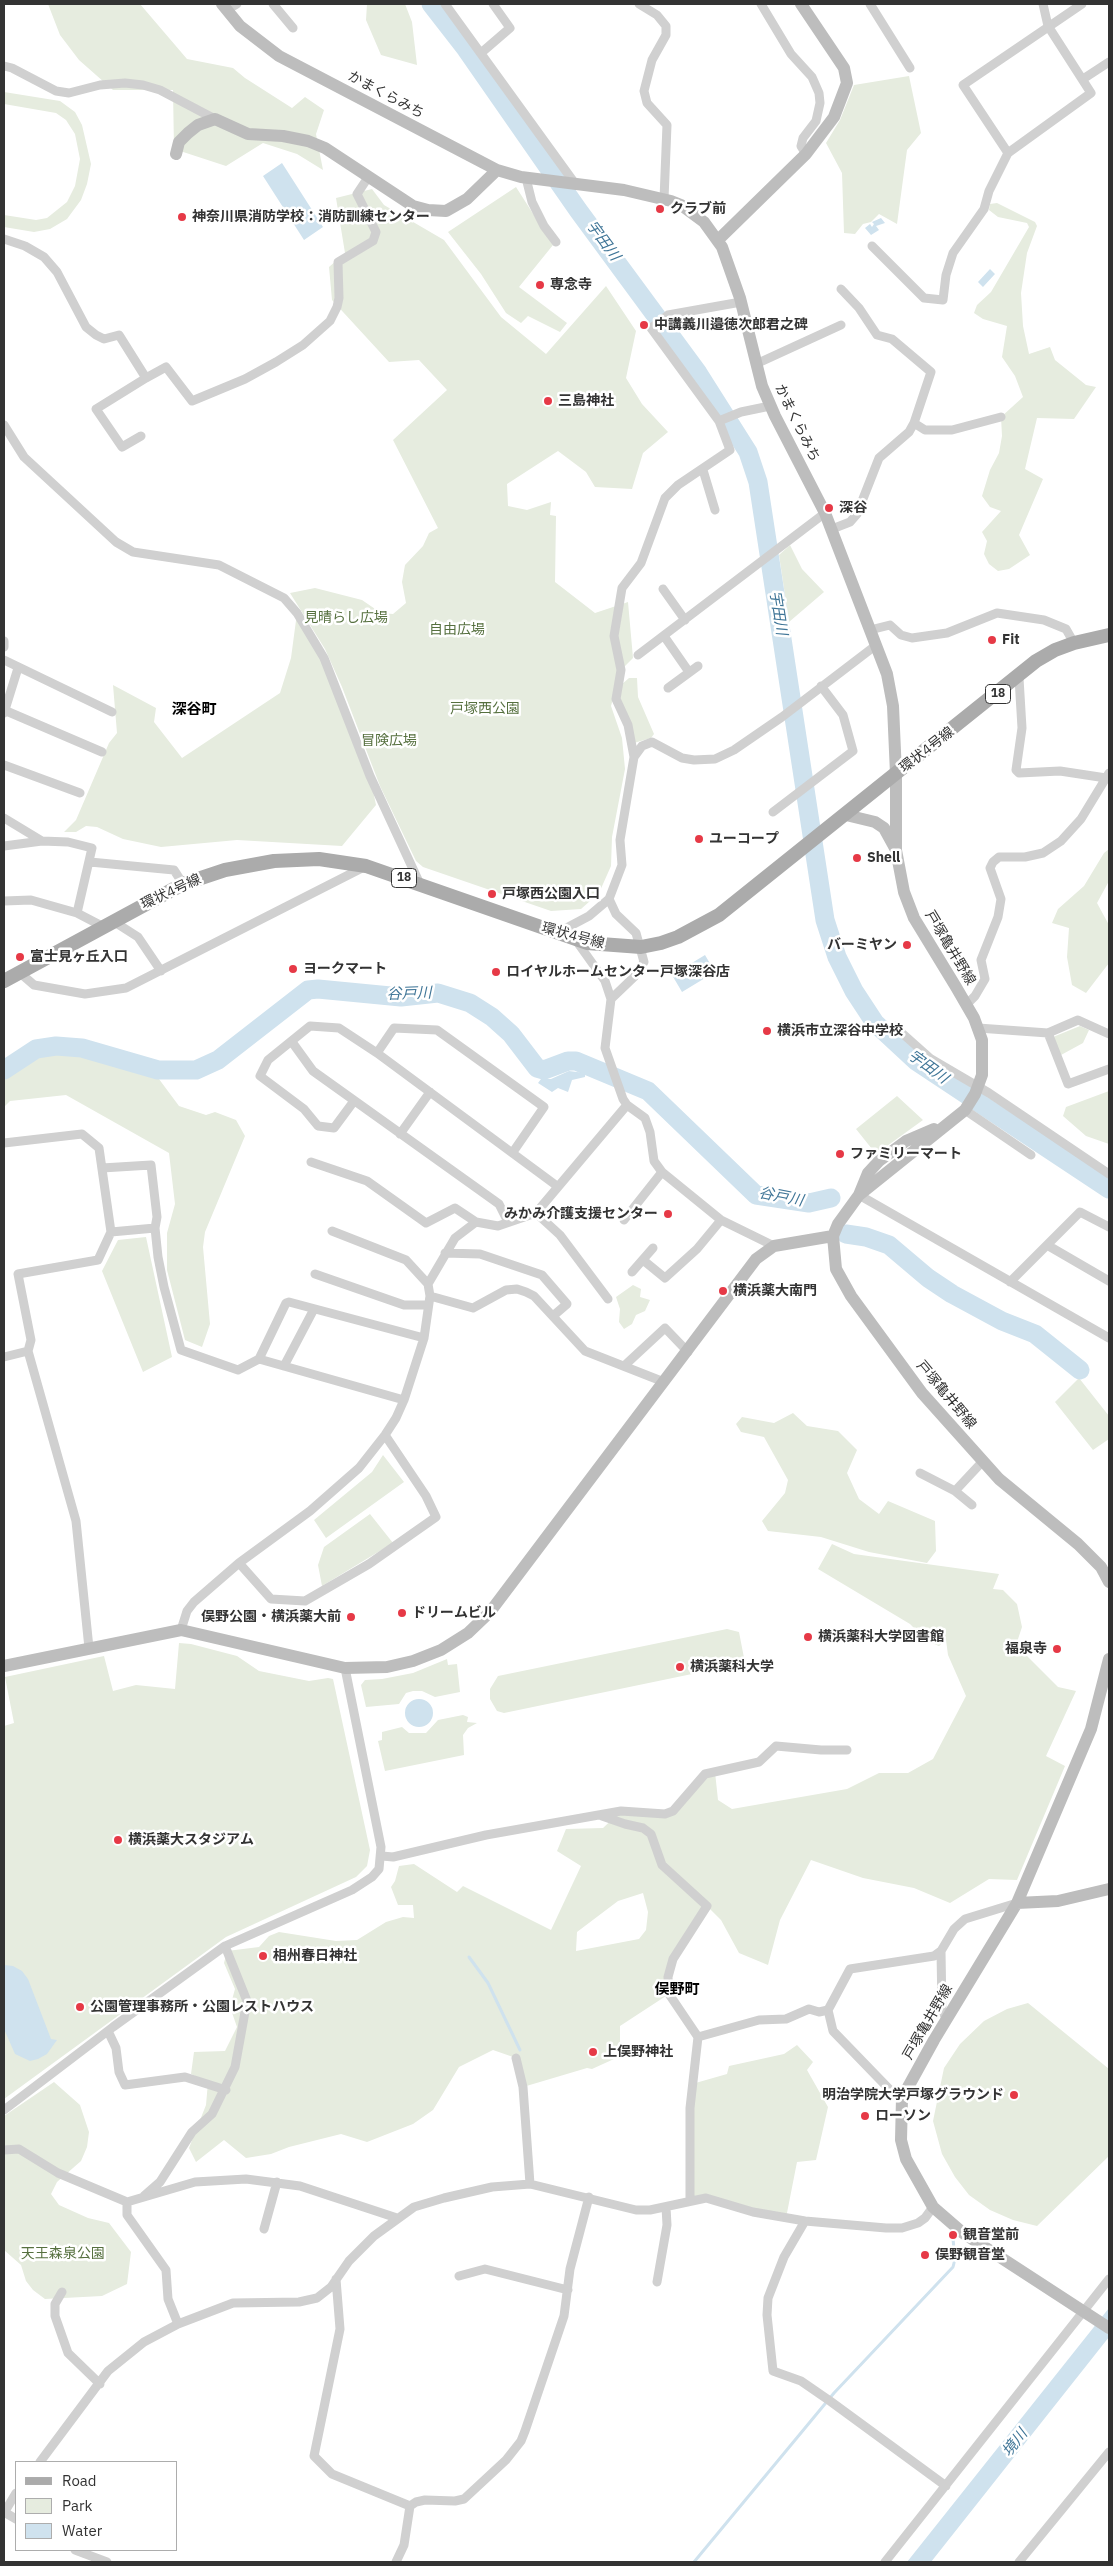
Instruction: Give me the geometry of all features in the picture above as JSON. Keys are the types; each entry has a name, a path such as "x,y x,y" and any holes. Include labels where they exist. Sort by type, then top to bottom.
{"main road":[{"path":"718,240 806,154 834,117 847,83 844,68 802,4"},
{"name":"かまくらみち","path":"229,6 240,26 279,56 497,170 553,183 624,190 664,199 681,205 694,215 718,240 733,272 756,364 770,406 832,529 887,674 893,706 896,774"},
{"path":"176,154 179,142 188,132 198,125 215,119 248,134 283,136 308,141 326,148 413,206 428,210 446,211 467,199 497,170"},
{"name":"環状4号線","path":"4,981 183,884 225,870 274,861 319,859 366,866 419,882 575,939 611,946 641,947 678,937 713,918 846,816 896,774 1019,678 1036,661 1055,650 1074,643 1109,636"},
{"name":"戸塚亀井野線","path":"896,774 896,850 904,892 914,918 978,1028 984,1059 977,1091 966,1108 859,1195 838,1224 833,1236 836,1269 843,1285 922,1393 999,1479 1078,1544 1101,1567 1109,1582"},
{"path":"846,816 875,822 884,828 896,850"},
{"path":"4,1666 181,1630 345,1668 376,1668 413,1661 441,1650 468,1633 490,1612 688,1352 756,1259 774,1246 833,1236"},
{"name":"戸塚亀井野線","path":"1109,1659 1091,1728 1018,1903 947,2019 902,2098 901,2140 906,2159 933,2207 962,2233 1109,2328"},
{"path":"1018,1903 1058,1901 1109,1889"}],"street":[{"path":"273,4 293,28"},
{"path":"444,4 481,53 573,184"},
{"path":"481,53 510,28 493,4"},
{"path":"639,4 657,15 666,26 666,35 652,60 644,91 647,103 667,125 664,199"},
{"path":"761,4 791,54 812,78 819,93 820,103 816,121 802,138 801,146 806,154"},
{"path":"870,4 910,68"},
{"path":"872,246 924,298 943,300 946,275 953,253 984,209 988,191 1008,153 1091,93 1048,26 1043,4"},
{"path":"1008,153 963,85 1082,4"},
{"path":"1083,79 1109,62"},
{"path":"4,66 12,68 56,92 69,93 100,85 124,83 143,85 160,90 215,119"},
{"path":"141,436 122,447 96,409 166,367 192,401 245,379 276,362 303,345 330,321 339,298 338,262 373,241 376,232 357,194 369,176"},
{"path":"526,178 532,202 544,226 556,242"},
{"path":"4,240 25,246 44,257 57,272 86,327 104,339 119,335 146,378"},
{"path":"832,529 850,522 858,514 879,458 909,432 914,423 931,372 892,339 877,334 859,308 841,289"},
{"path":"557,933 589,916 609,899 622,865 620,840 634,757 628,725 616,699 621,670 614,636 622,588 641,563 665,498 678,485 730,450 720,420 651,328 668,315 742,302"},
{"path":"756,364 842,325"},
{"path":"720,420 770,406"},
{"path":"914,423 925,430 952,430 1001,417"},
{"path":"4,425 24,457 116,542 133,552 219,565 284,598 297,613 324,658 370,776 419,882"},
{"path":"702,470 715,510"},
{"path":"638,655 825,513"},
{"path":"663,589 684,620"},
{"path":"870,630 890,625 901,635 912,638 947,633 997,613 1044,620 1066,629 1074,643"},
{"path":"664,636 689,672"},
{"path":"4,641 4,647"},
{"path":"634,757 642,746 652,742 682,758 694,760 715,759 734,750 782,717 875,646"},
{"path":"4,660 112,712"},
{"path":"668,688 698,666"},
{"path":"18,668 4,711 102,752"},
{"path":"966,1005 976,996 985,979 982,960 998,917 1001,899 990,868 993,862 999,856 1025,857 1043,853 1061,842 1081,819 1108,776 1060,772 1019,773 1016,770 1022,728 1019,678"},
{"path":"773,812 853,751 843,715 821,686"},
{"path":"4,765 80,793"},
{"path":"4,818 42,841"},
{"path":"4,846 42,841 68,842 92,848 77,913"},
{"path":"90,862 174,870 183,884"},
{"path":"19,972 34,985 85,994 126,988 366,866"},
{"path":"609,899 616,914 636,933 644,962 634,977 611,999"},
{"path":"4,901 31,900 108,923 138,937 161,971"},
{"path":"575,939 605,981 611,999 605,1048 627,1105 645,1118 650,1132 654,1161 662,1172 721,1220 774,1246"},
{"path":"978,1028 1048,1033 1078,1020 1109,1034"},
{"path":"354,1101 334,1128 318,1126 304,1109 260,1076 268,1060 310,1026 339,1028 378,1053 557,1186"},
{"path":"894,1026 931,1059 977,1091 1109,1174"},
{"path":"378,1053 394,1028 437,1030 544,1107 513,1152"},
{"path":"1048,1033 1068,1084 1109,1069"},
{"path":"292,1042 313,1070 500,1204 508,1222"},
{"path":"400,1134 430,1092"},
{"path":"311,1162 367,1181 426,1223 455,1208 476,1222 498,1226 536,1213 627,1105"},
{"path":"966,1108 1031,1155"},
{"path":"4,1143 82,1134 99,1148 111,1232 98,1260 18,1274 31,1340 28,1351 76,1521 90,1648"},
{"path":"102,1168 151,1165 157,1217 158,1257 181,1350 238,1370 259,1359 286,1303 298,1303 424,1338"},
{"path":"624,1220 662,1172"},
{"path":"859,1195 1109,1338"},
{"path":"1010,1282 1080,1212 1109,1227"},
{"path":"536,1213 560,1235 608,1299"},
{"path":"643,1260 665,1278 721,1220"},
{"path":"181,1630 187,1611 194,1602 239,1563 310,1511 359,1468 385,1435 396,1418 404,1400 424,1338 429,1300 428,1284 455,1238 476,1222"},
{"path":"111,1232 156,1228"},
{"path":"332,1231 406,1260 428,1284"},
{"path":"1047,1245 1109,1281"},
{"path":"632,1272 653,1248"},
{"path":"445,1254 480,1254 542,1275 567,1304 553,1316"},
{"path":"315,1274 404,1305 429,1300 473,1308 506,1290 517,1289 534,1296 585,1351 664,1382"},
{"path":"284,1366 314,1309"},
{"path":"624,1366 665,1328 688,1352"},
{"path":"4,1358 28,1351"},
{"path":"259,1359 404,1400"},
{"path":"239,1563 271,1599 305,1601 368,1564 436,1517 426,1496 385,1435"},
{"path":"956,1491 983,1461"},
{"path":"920,1473 956,1491 972,1505"},
{"path":"4,2110 225,1946 352,1890 372,1877 379,1869 382,1856 345,1668"},
{"path":"382,1856 393,1857 486,1835 602,1816 621,1810 665,1814 673,1811 705,1774 759,1762 776,1746 846,1750"},
{"path":"602,1816 642,1828 651,1834 662,1865 707,1906 673,1959 668,1976 669,1994 698,2037 690,2108 690,2201"},
{"path":"902,2098 892,2092 833,2031 828,2010 850,1969 934,1956 941,1951 954,1929 965,1918 1018,1903"},
{"path":"144,2196 160,2182 192,2132 212,2114 226,2090 240,2049 247,2002 225,1946"},
{"path":"941,1951 942,2011 947,2019"},
{"path":"698,2037 759,2020 786,2019 808,2009 819,2012 828,2010"},
{"path":"108,2031 116,2048 119,2072 125,2085 186,2077 226,2090"},
{"path":"516,2058 523,2087 530,2184"},
{"path":"4,2150 19,2149 58,2173 127,2202 195,2182 246,2179 300,2186 397,2218"},
{"path":"264,2229 277,2182"},
{"path":"41,2461 108,2371 144,2342 178,2324 233,2303 299,2302 317,2298 331,2288 349,2261 363,2247 397,2218 414,2207 444,2198 492,2187 530,2184 636,2210 666,2207 706,2198 753,2212 805,2221 863,2227 902,2228 918,2223 925,2218 933,2207"},
{"path":"336,2279 340,2329 314,2456 332,2474 410,2506 425,2500 455,2501 464,2499 506,2460 521,2441 533,2412 564,2316 570,2269 589,2197"},
{"path":"127,2202 127,2215 166,2270 168,2299 178,2324"},
{"path":"657,2282 666,2225 666,2207"},
{"path":"805,2221 784,2257 773,2282 767,2315 774,2371 801,2381 827,2398 946,2486"},
{"path":"458,2276 485,2269 568,2290"},
{"path":"885,2562 1085,2312 1109,2279"},
{"path":"62,2292 55,2304 55,2316 68,2353 100,2384"},
{"path":"1019,2562 1109,2452"},
{"path":"4,2499 15,2494"},
{"path":"15,2494 4,2512 15,2518"},
{"path":"396,2562 404,2544 410,2506"},
{"path":"78,2551 107,2562"}],"green space":[{"path":"48,4 140,4 187,59 233,68 245,78 292,108 305,97 324,110 316,134 323,170 297,154 263,143 226,166 174,149 173,90 113,90 79,60 60,35"},
{"path":"367,4 405,4 412,22 417,65 381,55 366,20"},
{"path":"909,76 921,133 907,150 897,224 879,214 871,222 863,224 855,234 844,233 842,173 826,143 840,120 854,85"},
{"path":"4,92 60,101 75,112 82,125 91,164 87,184 81,200 67,219 50,229 34,232 4,227 4,215 36,220 47,218 67,202 75,186 80,159 75,134 66,120 56,113 4,104"},
{"path":"516,187 553,245 519,287 567,323 560,332 528,316 521,323 506,313 481,274 448,232"},
{"path":"372,189 384,205 444,240 501,317 546,354 606,286 636,331 626,378 642,404 668,432 643,453 632,489 595,487 586,472 558,451 507,484 508,506 527,510 551,502 550,515 556,516 555,582 595,613 628,602 633,658 621,670 611,706 622,738 625,769 612,837 611,866 599,893 581,909 551,911 423,867 416,861 380,786 342,687 325,649 290,593 315,588 362,600 381,613 393,614 406,603 402,582 405,565 423,546 429,533 438,528 393,440 447,390 419,360 389,362 332,300 329,267 345,253 336,198"},
{"path":"997,203 1035,222 1037,226 1027,253 1021,293 1023,326 1029,354 1050,347 1055,360 1086,385 1096,387 1074,419 1037,418 1025,469 1043,479 1019,535 1030,555 1009,569 998,571 989,564 984,554 987,541 982,532 1001,511 990,507 982,496 990,470 999,453 1002,436 1001,417 1023,397 1015,376 1002,357 1007,326 983,319 974,313 977,305 991,292 1029,227 1027,223 998,217 989,210 990,204"},
{"path":"790,545 802,569 824,592 789,622 779,555"},
{"path":"297,613 324,658 370,776 376,805 342,846 237,840 161,847 123,839 97,827 86,826 76,832 64,832 76,820 109,743 117,733 113,685 156,708 154,722 182,758 280,693 291,658"},
{"path":"629,678 637,678 638,697 654,734 651,738 634,743 619,698 621,685"},
{"path":"1109,849 1109,881 1097,903 1109,925 1109,963 1086,993 1072,985 1067,957 1069,928 1052,923 1058,909 1084,886 1104,853"},
{"path":"1080,1026 1089,1030 1083,1043 1061,1055 1053,1037"},
{"path":"67,1050 156,1075 179,1106 206,1115 215,1112 236,1120 245,1136 205,1232 203,1247 210,1324 202,1347 185,1340 167,1270 167,1233 175,1204 169,1153 66,1095 10,1101 4,1107 4,1074 37,1054"},
{"path":"1109,1091 1109,1144 1086,1136 1063,1116 1066,1107"},
{"path":"897,1096 923,1120 876,1154 856,1129"},
{"path":"146,1237 172,1357 143,1372 102,1271 118,1240"},
{"path":"633,1285 641,1289 640,1297 650,1300 645,1311 636,1315 632,1324 624,1329 619,1322 620,1309 616,1297"},
{"path":"1079,1378 1109,1416 1109,1439 1093,1450 1055,1402"},
{"path":"793,1413 807,1426 838,1431 857,1450 847,1473 859,1499 879,1514 888,1501 935,1521 936,1551 927,1563 869,1552 821,1537 768,1531 762,1521 785,1493 788,1480 764,1437 741,1432 736,1424 742,1417 774,1423"},
{"path":"383,1455 404,1482 326,1538 314,1520 372,1472"},
{"path":"370,1514 393,1543 322,1586 318,1565 324,1547"},
{"path":"832,1544 854,1554 999,1574 993,1589 1003,1590 1017,1604 1022,1627 1016,1645 1058,1687 1076,1691 1046,1756 1065,1766 1017,1880 989,1879 950,1903 914,1888 863,1878 811,1860 780,1920 768,1965 739,1953 721,1920 708,1907 673,1959 669,1994 620,2026 620,2048 614,2059 592,2069 587,2068 523,2087 516,2058 493,2050 459,2067 433,2110 413,2124 367,2142 341,2134 289,2147 271,2154 246,2158 224,2140 196,2162 189,2148 206,2105 208,2082 191,2074 194,2052 225,2051 237,2027 230,2007 235,1989 224,1963 227,1951 259,1947 269,1936 279,1932 336,1941 357,1940 386,1922 403,1917 414,1918 413,1905 398,1905 391,1887 395,1881 399,1866 414,1864 457,1892 463,1886 551,1930 581,1866 557,1851 566,1829 603,1828 621,1811 665,1814 690,1789 715,1772 718,1800 732,1809 847,1789 879,1773 908,1773 933,1759 966,1696 948,1655 946,1640 939,1646 927,1641 910,1624 818,1569","holes":["643,1893 648,1912 646,1930 639,1939 576,1951 577,1932 618,1901"]},
{"path":"727,1629 739,1632 745,1663 504,1713 497,1711 490,1699 490,1689 498,1676"},
{"path":"179,1643 191,1644 237,1656 259,1671 309,1681 333,1679 370,1850 367,1866 356,1877 226,1937 4,2099 4,1726 14,1723 5,1677 104,1656 113,1691 136,1685 175,1689"},
{"path":"447,1659 448,1665 457,1664 460,1692 435,1697 422,1691 413,1691 406,1693 399,1704 366,1707 361,1685 365,1680 413,1673"},
{"path":"463,1715 468,1717 467,1722 477,1723 468,1728 463,1735 464,1755 385,1771 378,1741 382,1740 382,1732 402,1727 409,1733 426,1733 438,1720"},
{"path":"1028,2003 1109,2069 1109,2156 1037,2226 1013,2220 990,2210 969,2195 955,2177 942,2154 933,2121 944,2068 960,2044 984,2021 1007,2009"},
{"path":"797,2045 813,2062 807,2070 828,2107 816,2160 797,2162 786,2218 717,2201 690,2201 692,2084 727,2074 729,2066 784,2054"},
{"name":"天王森泉公園","path":"54,2082 80,2105 89,2132 87,2147 81,2161 57,2182 51,2194 59,2205 88,2218 109,2223 131,2252 127,2284 102,2296 45,2299 33,2290 26,2281 21,2265 4,2250 4,2116"}],"water":[{"path":"282,163 323,227 304,240 263,176"},
{"path":"881,218 885,223 876,226 879,230 871,235 865,228 870,224 872,227 874,224 872,222"},
{"path":"990,269 995,274 983,287 978,282"},
{"path":"705,955 715,972 682,992 672,975"},
{"path":"569,1071 585,1073 585,1077 572,1080 568,1092 558,1088 552,1092 538,1083 541,1079 551,1079"},
{"path":"419,1699 429,1703 433,1713 429,1723 419,1727 409,1723 405,1713 409,1703"},
{"path":"4,1965 13,1966 22,1971 28,1979 51,2039 57,2040 47,2054 38,2059 30,2061 15,2054 4,2029"},
{"name":"境川","path":"1109,2308 1109,2337 931,2562 907,2562"}],"waterway":[{"name":"宇田川","path":"431,4 466,49 578,210 698,373 748,452 758,482 825,920 837,957 854,991 875,1023 916,1061 1109,1189"},
{"name":"谷戸川","path":"4,1070 36,1049 56,1046 82,1048 158,1070 196,1070 218,1060 308,990 318,989 401,997 438,993 470,1003 492,1017 511,1034 537,1068 544,1070 568,1061 576,1061 648,1091 756,1195 809,1203 831,1198"},
{"name":"谷戸川","path":"846,1234 866,1237 889,1245 928,1278 952,1294 1002,1321 1035,1334 1080,1370"},
{"path":"469,1957 488,1983 520,2050"},
{"path":"694,2562 834,2393 953,2267 955,2259 953,2239"}],"place":[{"name":"クラブ前","path":"660,209"},
{"name":"神奈川県消防学校：消防訓練センター","path":"182,217"},
{"name":"専念寺","path":"540,285"},
{"name":"中講義川邉徳次郎君之碑","path":"644,325"},
{"name":"三島神社","path":"548,401"},
{"name":"深谷","path":"829,508"},
{"name":"Fit","path":"992,640"},
{"name":"ユーコープ","path":"699,839"},
{"name":"Shell","path":"857,858"},
{"name":"戸塚西公園入口","path":"492,894"},
{"name":"バーミヤン","path":"907,945"},
{"name":"富士見ヶ丘入口","path":"20,957"},
{"name":"ヨークマート","path":"293,969"},
{"name":"ロイヤルホームセンター戸塚深谷店","path":"496,972"},
{"name":"横浜市立深谷中学校","path":"767,1031"},
{"name":"ファミリーマート","path":"840,1154"},
{"name":"みかみ介護支援センター","path":"668,1214"},
{"name":"横浜薬大南門","path":"723,1291"},
{"name":"ドリームビル","path":"402,1613"},
{"name":"俣野公園・横浜薬大前","path":"351,1617"},
{"name":"横浜薬科大学図書館","path":"808,1637"},
{"name":"福泉寺","path":"1057,1649"},
{"name":"横浜薬科大学","path":"680,1667"},
{"name":"横浜薬大スタジアム","path":"118,1840"},
{"name":"相州春日神社","path":"263,1956"},
{"name":"公園管理事務所・公園レストハウス","path":"80,2007"},
{"name":"上俣野神社","path":"593,2052"},
{"name":"明治学院大学戸塚グラウンド","path":"1014,2095"},
{"name":"ローソン","path":"865,2116"},
{"name":"観音堂前","path":"953,2235"},
{"name":"俣野観音堂","path":"925,2255"}],"district":[{"name":"深谷町","path":"194,710"},
{"name":"俣野町","path":"677,1990"}],"park label":[{"name":"見晴らし広場","path":"346,618"},
{"name":"自由広場","path":"457,630"},
{"name":"戸塚西公園","path":"485,709"},
{"name":"冒険広場","path":"389,741"}]}
